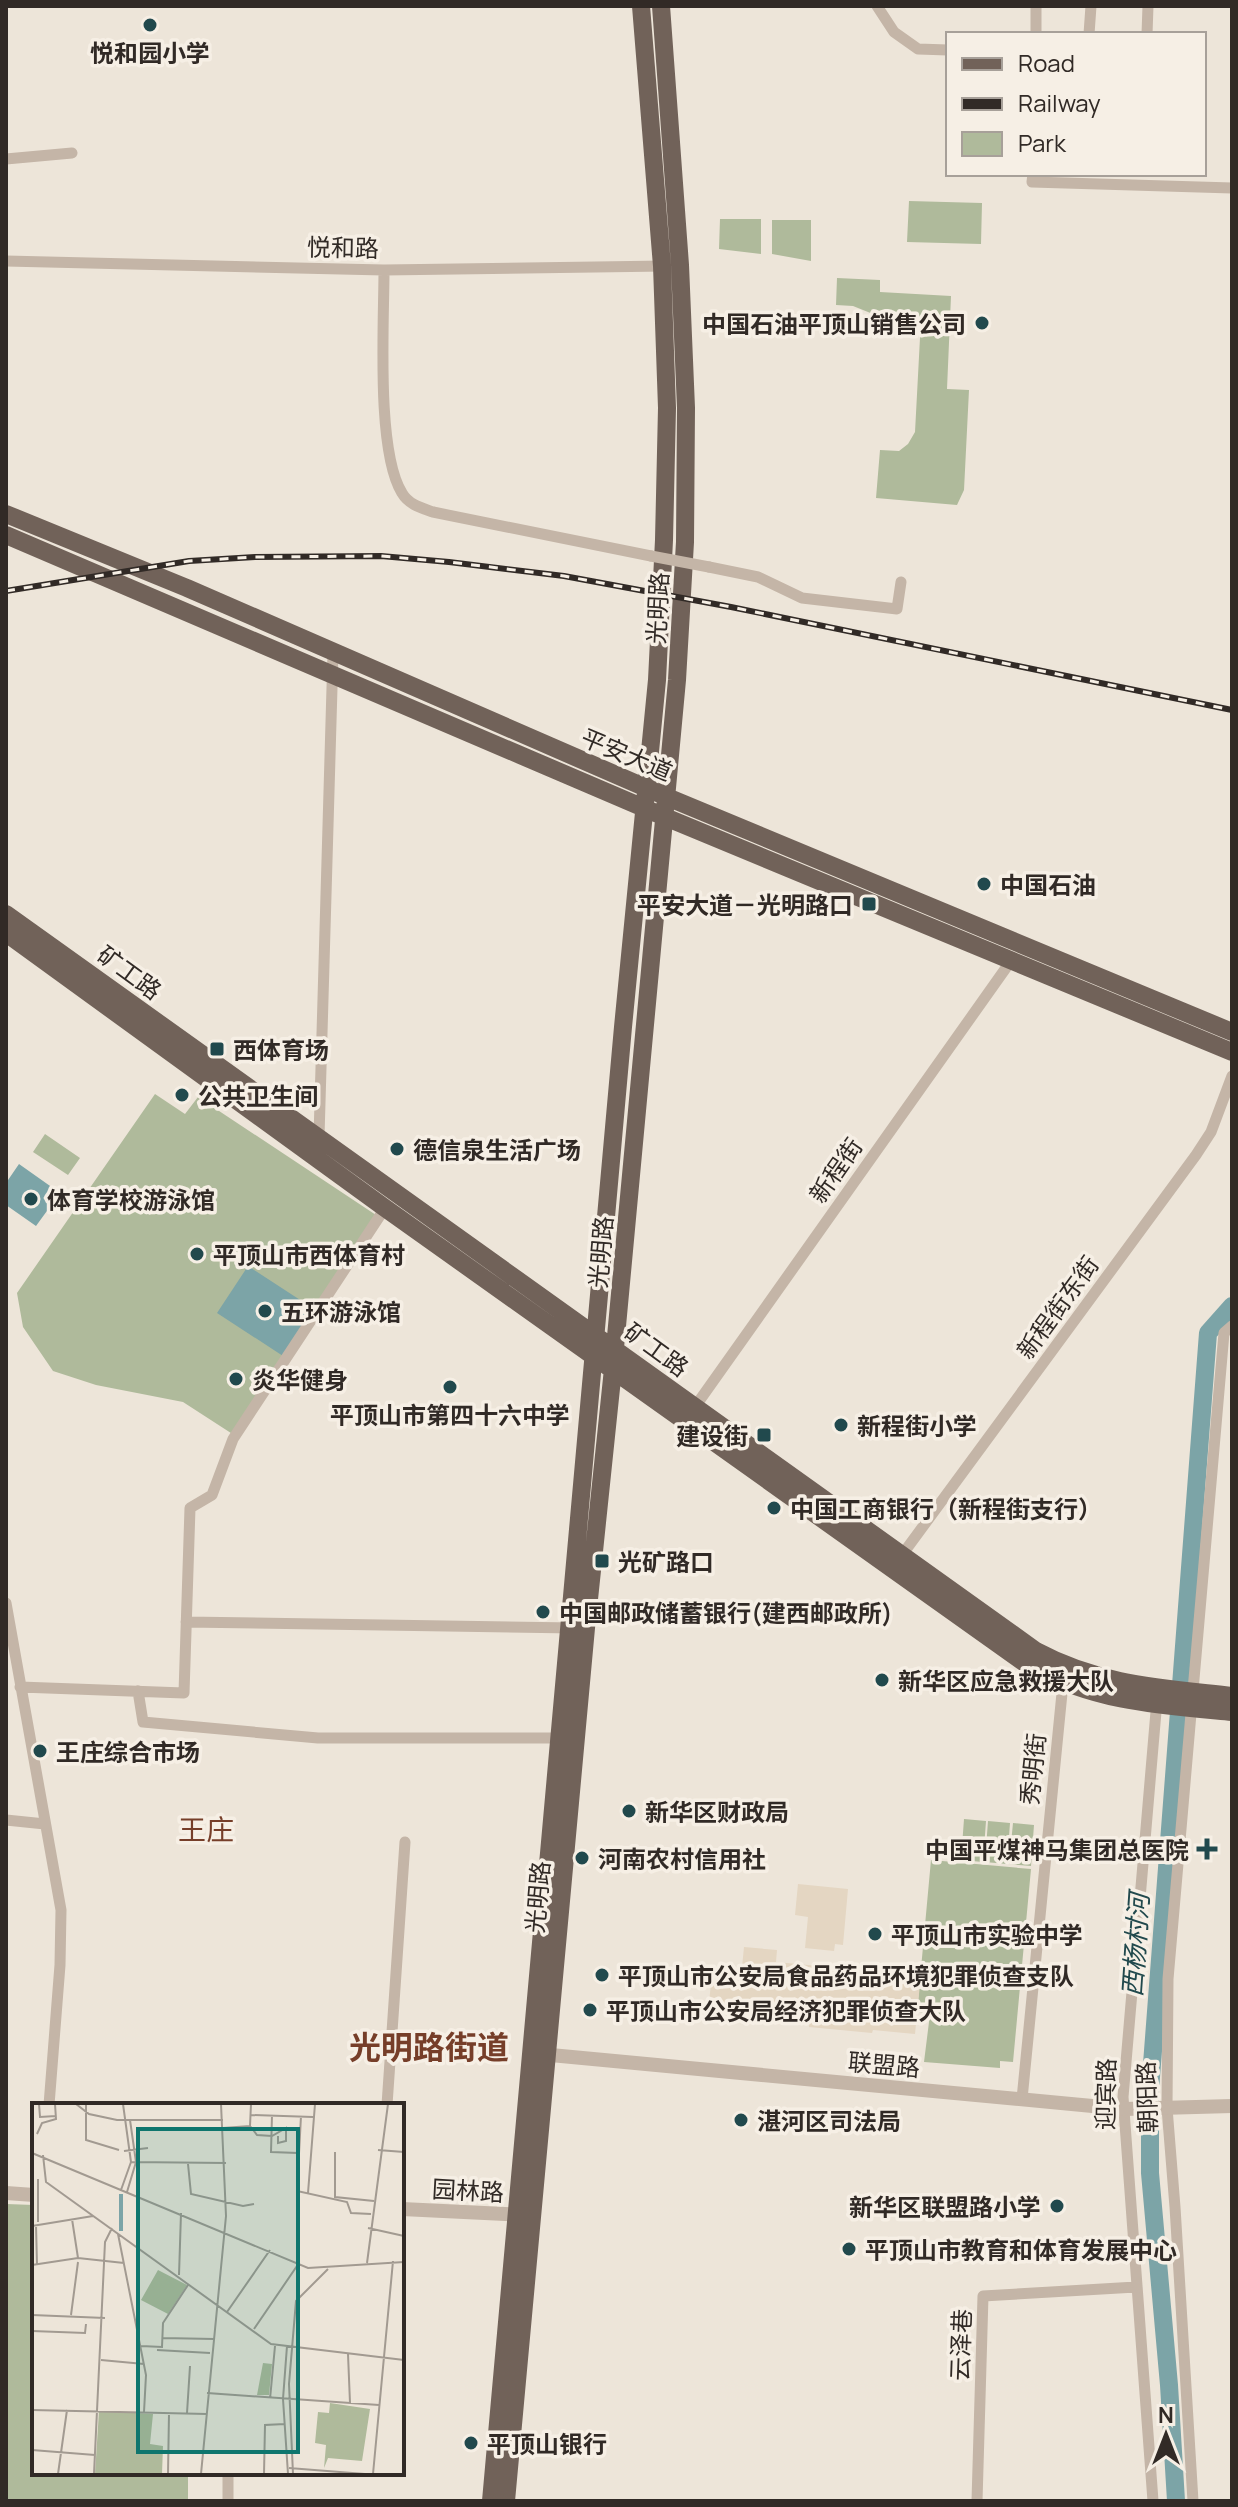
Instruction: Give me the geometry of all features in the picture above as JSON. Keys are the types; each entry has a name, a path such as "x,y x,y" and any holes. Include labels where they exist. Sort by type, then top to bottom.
{"main road":[{"name":"光明路","path":"539,2054 560,1738 613,1369 667,797 685,542 686,408 641,6"},
{"name":"光明路","path":"506,2501 525,2216 578,1628 594,1356 657,680 671,266 661,6"},
{"name":"平安大道","path":"6,514 187,588 667,797 1232,1052"},
{"name":"平安大道","path":"6,535 665,817 1232,1032"},
{"name":"矿工路","path":"6,914 615,1347 690,1414 1003,1650 1063,1683 1123,1701 1163,1697 1191,1700 1232,1712"},
{"name":"矿工路","path":"6,933 594,1356 690,1414 902,1555 1015,1637 1052,1660 1163,1697"},
{"name":"矿工路","path":"1191,1700 1232,1696"},
{"name":"光明路","path":"491,2501 525,2216"}],"street":[{"path":"877,6 894,32 918,49 946,50"},
{"path":"1036,6 1036,32"},
{"path":"1089,32 1091,6"},
{"path":"1147,32 1148,6"},
{"path":"6,159 72,153"},
{"path":"1033,176 1032,182 1129,179 1232,188"},
{"name":"悦和路","path":"6,261 384,270 671,266"},
{"path":"384,270 384,408 389,451 402,494 413,505 433,512 758,577 802,598 897,609 901,582"},
{"path":"319,1137 333,653"},
{"name":"新程街","path":"690,1414 1016,952"},
{"name":"新程街东街","path":"902,1555 1196,1155 1211,1132 1232,1076"},
{"path":"20,1687 184,1693 190,1508 212,1495 233,1439 385,1208"},
{"name":"朝阳路","path":"1193,2501 1175,2207 1164,2108 1168,1979 1224,1333 1232,1326"},
{"path":"6,1603 62,1926 49,2103"},
{"path":"186,1622 578,1628"},
{"name":"秀明街","path":"1022,2099 1063,1683"},
{"path":"138,1691 143,1722 318,1738 560,1738"},
{"name":"迎宾路","path":"1153,2501 1136,2287 1128,2109 1163,1697"},
{"path":"6,1820 45,1824"},
{"path":"387,2103 405,1842"},
{"name":"联盟路","path":"539,2054 1128,2109 1232,2106"},
{"path":"6,2193 32,2195"},
{"name":"园林路","path":"404,2209 525,2216"},
{"name":"云泽巷","path":"977,2501 983,2296 1136,2287"},
{"path":"228,2475 228,2501"}],"green space":[{"path":"909,201 982,203 981,244 907,242"},
{"path":"720,219 761,219 761,254 719,249"},
{"path":"772,220 811,220 811,261 772,254"},
{"path":"837,278 880,280 880,292 951,296 947,389 969,390 964,490 957,505 876,498 880,450 899,451 915,432 921,319 878,316 853,306 836,305"},
{"name":"平顶山市西体育村","path":"155,1094 185,1114 198,1097 376,1215 234,1435 183,1402 96,1385 53,1371 23,1327 17,1293"},
{"path":"45,1134 80,1158 68,1175 33,1152"},
{"path":"964,1819 986,1821 983,1862 961,1860"},
{"path":"988,1821 1010,1823 1007,1864 985,1862"},
{"path":"1013,1823 1034,1825 1031,1866 1009,1864"},
{"path":"931,1860 1031,1869 1013,2062 1000,2061 1000,2068 924,2062 930,2014 917,2012"},
{"path":"6,2204 32,2205 32,2475 188,2475 188,2501 6,2501"}],"shaded area":[{"path":"798,1884 848,1889 843,1945 835,1944 834,1951 805,1948 808,1917 795,1915"},
{"path":"744,1947 777,1950 776,1962 861,1970 861,1978 920,1984 915,2034 809,2027 810,2012 779,2007 758,2005 757,2016 708,2011 711,1984 740,1987"}],"water":[{"name":"体育学校游泳馆","path":"19,1164 60,1193 36,1226 6,1205 6,1183"},
{"name":"五环游泳馆","path":"248,1266 314,1309 283,1356 217,1313"}],"waterway":[{"name":"西杨村河","path":"1176,2501 1150,2173 1150,2090 1208,1333 1232,1306"}],"railway":[{"path":"6,591 189,561 381,556 449,562 564,576 731,607 1232,710"}],"place":[{"name":"悦和园小学","path":"150,25"},
{"name":"中国石油平顶山销售公司","path":"982,323"},
{"name":"中国石油","path":"984,884"},
{"name":"平安大道－光明路口","path":"869,904"},
{"name":"西体育场","path":"217,1049"},
{"name":"公共卫生间","path":"182,1095"},
{"name":"德信泉生活广场","path":"397,1149"},
{"name":"体育学校游泳馆","path":"31,1199"},
{"name":"平顶山市西体育村","path":"197,1254"},
{"name":"五环游泳馆","path":"265,1311"},
{"name":"炎华健身","path":"236,1379"},
{"name":"平顶山市第四十六中学","path":"450,1387"},
{"name":"新程街小学","path":"841,1425"},
{"name":"建设街","path":"764,1435"},
{"name":"中国工商银行（新程街支行）","path":"774,1508"},
{"name":"光矿路口","path":"602,1561"},
{"name":"中国邮政储蓄银行(建西邮政所)","path":"543,1612"},
{"name":"新华区应急救援大队","path":"882,1680"},
{"name":"王庄综合市场","path":"40,1751"},
{"name":"新华区财政局","path":"629,1811"},
{"name":"中国平煤神马集团总医院","path":"1207,1849"},
{"name":"河南农村信用社","path":"582,1858"},
{"name":"平顶山市实验中学","path":"875,1934"},
{"name":"平顶山市公安局食品药品环境犯罪侦查支队","path":"602,1975"},
{"name":"平顶山市公安局经济犯罪侦查大队","path":"590,2010"},
{"name":"湛河区司法局","path":"741,2120"},
{"name":"新华区联盟路小学","path":"1057,2206"},
{"name":"平顶山市教育和体育发展中心","path":"849,2249"},
{"name":"平顶山银行","path":"471,2443"}],"district":[{"name":"王庄","path":"206,1829"},
{"name":"光明路街道","path":"429,2047"}]}
